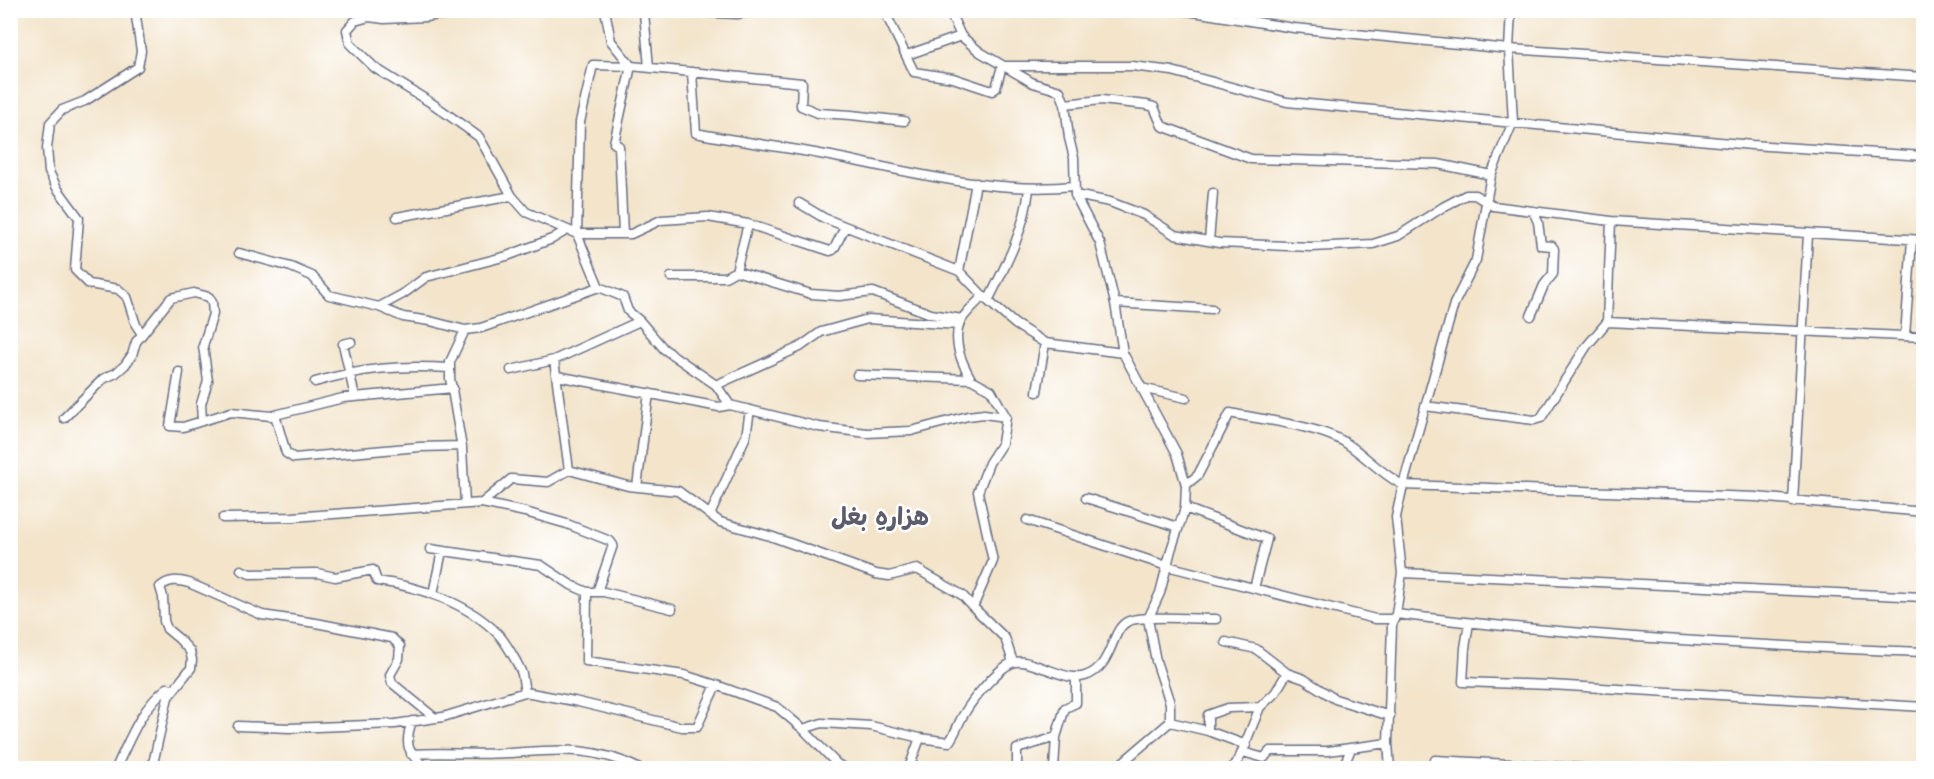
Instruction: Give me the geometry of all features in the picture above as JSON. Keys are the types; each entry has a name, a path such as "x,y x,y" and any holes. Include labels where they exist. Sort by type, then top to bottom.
{"street":[{"path":"135,10 141,51 138,67 85,101 62,110 50,123 47,148 49,172 57,188 79,218 75,270 89,284 118,289 127,297 136,325 142,334"},
{"path":"477,10 425,17 384,19 369,17 355,21 347,30 350,44 370,64 433,104 479,137 512,196 526,212 577,234 631,234 661,220 708,217 748,224 830,251 836,247 845,226"},
{"path":"605,10 611,41 631,66"},
{"path":"646,10 644,14 649,67"},
{"path":"656,10 737,14 766,10"},
{"path":"884,10 914,72 953,78 992,91 996,88 1002,66"},
{"path":"949,10 961,36 980,52 1033,83 1060,91 1065,104 1074,158 1075,190 1100,243 1115,303 1123,353 1177,454 1186,485 1185,508 1160,593 1148,619 1156,661 1170,703 1170,722 1116,768"},
{"path":"1181,10 1294,28 1509,49 1923,77"},
{"path":"1390,768 1388,743 1394,617 1402,573 1396,517 1454,304 1476,260 1491,175 1513,123 1509,49 1511,10"},
{"path":"907,55 961,36"},
{"path":"599,287 577,234 580,122 593,65 649,67 802,83 801,106 818,114 904,121"},
{"path":"623,234 619,146 614,143 631,66"},
{"path":"1002,66 1132,66 1172,71 1287,102 1752,145 1923,156"},
{"path":"692,72 696,133 829,156 897,171 976,183 1029,189 1075,190 1144,215 1175,235 1219,243 1311,247 1373,244 1398,236 1466,195 1475,195 1493,206 1611,221 1923,240"},
{"path":"1065,104 1101,100 1154,107 1162,126 1251,159 1438,164 1491,175"},
{"path":"959,271 976,183"},
{"path":"971,379 961,362 958,344 961,322 985,298 1016,242 1027,206 1029,189"},
{"path":"1209,241 1213,193"},
{"path":"397,217 512,196"},
{"path":"799,203 824,218 959,271 1015,324 1045,343 1123,353"},
{"path":"1532,316 1544,285 1553,274 1554,249 1552,246 1541,245 1538,222 1533,211"},
{"path":"1425,406 1534,420 1541,418 1586,347 1607,322 1611,221"},
{"path":"736,271 748,224"},
{"path":"379,307 403,294 426,277 507,256 552,239 567,230"},
{"path":"1792,502 1804,332 1808,234"},
{"path":"1905,336 1912,240"},
{"path":"239,253 291,267 312,276 329,295 379,307 403,317 465,330 481,328 599,287 623,297 628,311 640,321 664,349 716,385 730,405"},
{"path":"670,278 725,277 736,271 812,294 839,296 873,292 931,314 961,322"},
{"path":"64,418 103,379 116,373 125,365 132,355 136,342 171,298 194,294 209,297 213,314 203,345 208,381 201,404 202,421"},
{"path":"1115,303 1212,309"},
{"path":"716,385 801,347 821,332 867,319 961,322"},
{"path":"511,370 554,360 640,321"},
{"path":"1607,322 1923,337"},
{"path":"465,330 450,362 462,446 465,504"},
{"path":"351,342 343,344 355,397"},
{"path":"1037,392 1045,343"},
{"path":"554,360 569,470"},
{"path":"315,382 349,372 386,366 450,368"},
{"path":"179,372 170,426 183,427 231,412 275,415 355,397 453,388"},
{"path":"856,375 971,379 991,390 1006,417 1002,443 989,463 978,492 993,561 973,607"},
{"path":"557,376 719,407 730,405 819,427 867,433 911,431 984,414 1006,417"},
{"path":"1142,388 1186,398"},
{"path":"637,487 649,393"},
{"path":"710,514 746,436 750,410"},
{"path":"1186,485 1198,475 1230,413 1314,430 1342,441 1403,485 1756,497 1923,512"},
{"path":"275,415 286,453 294,458 419,447 462,446"},
{"path":"482,503 511,479 548,483 569,470 637,487 678,491 720,522 770,536 876,574 889,576 917,569 962,595 1005,638 1013,662"},
{"path":"1086,498 1178,527"},
{"path":"223,518 293,517 482,503 567,524 610,541 613,545 610,557 592,592 586,661 684,675 777,707 803,729 837,764 845,768"},
{"path":"1185,508 1267,539 1254,588"},
{"path":"1027,520 1167,566 1375,619 1394,617 1775,646 1923,652"},
{"path":"430,549 541,565 571,585 592,592 672,609"},
{"path":"433,594 442,551"},
{"path":"241,570 250,574 317,573 335,577 373,570 377,581 403,584 433,594 474,616 499,635 522,673 525,692"},
{"path":"1402,573 1923,597"},
{"path":"152,768 165,707 173,689 191,668 190,651 167,629 164,621 165,605 160,588 166,582 177,580 207,590 262,615 392,638 400,646 399,659 390,675 392,683 435,718"},
{"path":"803,729 822,723 871,726 920,738 949,742 963,715 976,697 1004,667 1013,662 1023,662 1083,677 1099,670 1120,628 1128,621 1216,619"},
{"path":"1469,623 1463,682 1923,707"},
{"path":"1226,642 1256,649 1287,673 1304,678 1335,699 1390,716"},
{"path":"1233,768 1244,749 1260,707 1275,693 1287,673"},
{"path":"1054,768 1056,737 1065,708 1076,703 1076,677"},
{"path":"238,726 290,728 395,724 435,718 525,692 574,700 682,727 697,727 716,685"},
{"path":"116,768 138,723 155,697 167,688 173,689"},
{"path":"1208,731 1208,715 1228,708 1260,707"},
{"path":"412,721 407,735 408,748 417,762 426,768"},
{"path":"1170,722 1208,731 1264,758 1270,751 1351,749 1388,743"},
{"path":"1017,768 1017,749 1056,737"},
{"path":"909,768 920,738"},
{"path":"1340,768 1344,765 1351,749"},
{"path":"411,753 576,750 638,768"},
{"path":"1435,760 1507,766 1582,768"}],"district":[{"name":"هزارهِ بغل","path":"880,515"}]}
